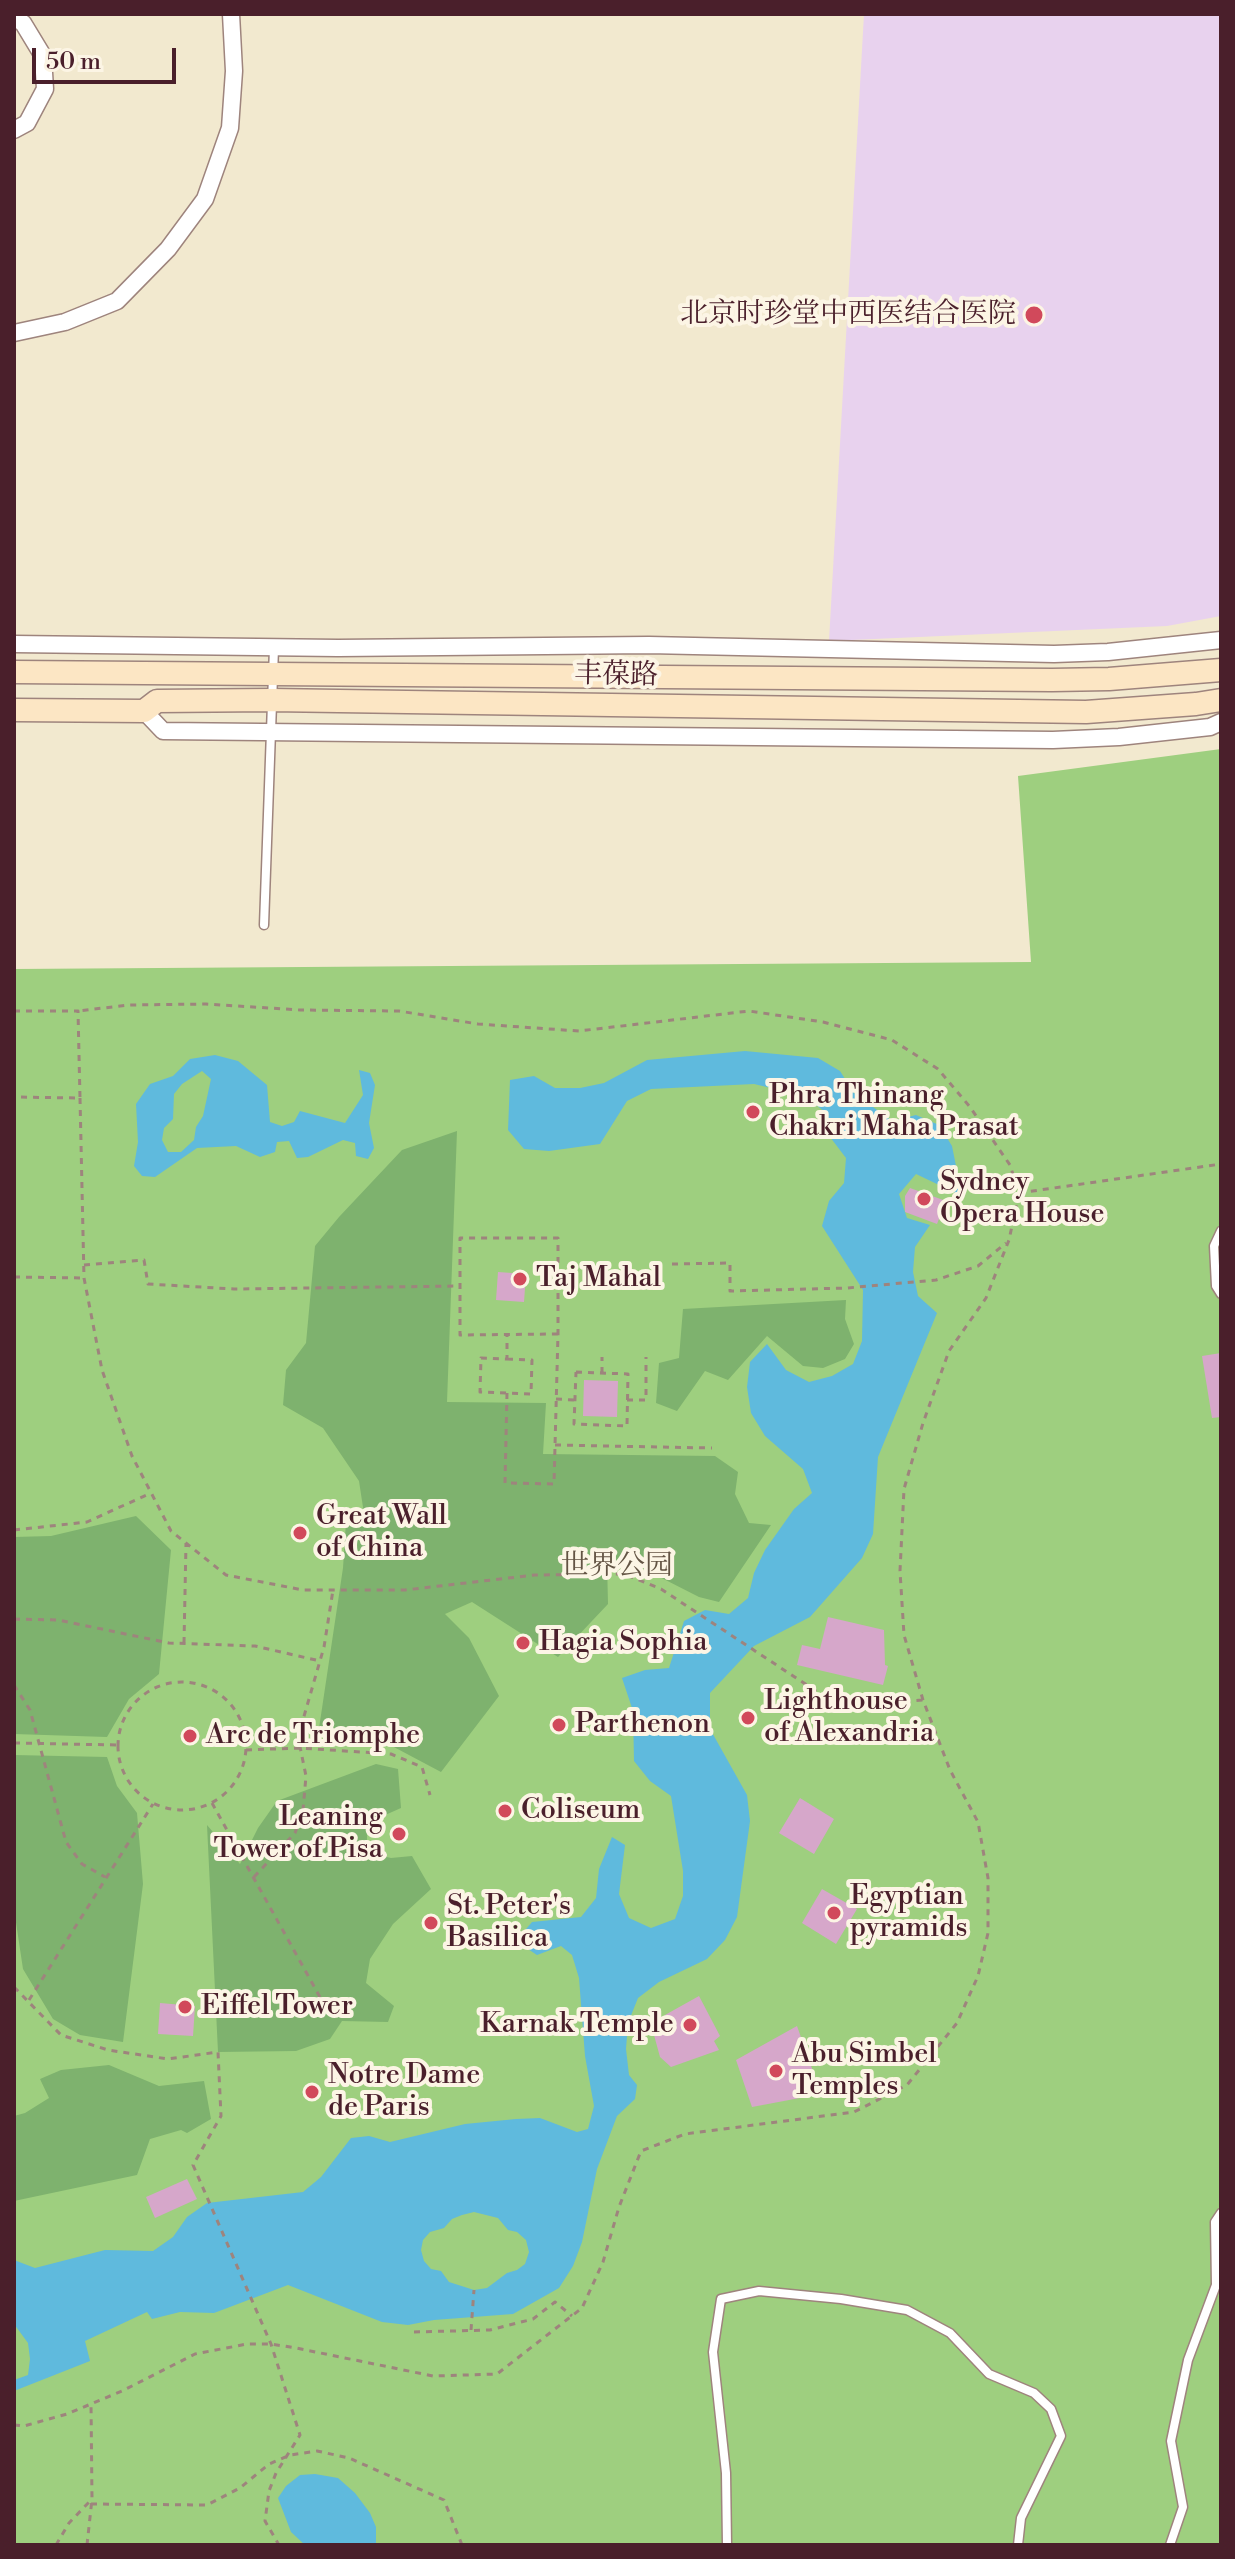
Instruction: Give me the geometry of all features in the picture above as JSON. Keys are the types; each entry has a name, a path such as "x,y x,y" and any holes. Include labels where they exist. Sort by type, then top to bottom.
{"main road":[{"name":"丰葆路","path":"14,672 1052,680 1221,670"},
{"name":"丰葆路","path":"14,710 144,711 157,701 271,700 1018,712 1129,709 1221,700"}],"street":[{"path":"14,333 65,322 117,301 168,249 205,199 230,128 234,71 231,14"},
{"path":"14,18 23,23 43,56 45,89 27,123 14,130"},
{"path":"14,644 274,648 649,645 1054,654 1108,652 1221,640"},
{"path":"144,711 163,731 1053,740 1119,737 1210,727 1221,722"}],"lane":[{"path":"264,925 274,648"},
{"path":"1221,1231 1214,1246 1216,1286 1221,1294"},
{"path":"1170,2545 1183,2507 1171,2441 1188,2360 1216,2285 1215,2222 1221,2213"},
{"path":"727,2545 726,2473 713,2352 721,2299 759,2291 841,2299 907,2310 950,2333 989,2374 1034,2393 1051,2409 1061,2436 1021,2518 1018,2545"}],"path":[{"path":"14,1011 206,1004 300,1010 399,1011 478,1024 579,1031 749,1011 823,1022 892,1040 938,1069 970,1107 1010,1165 1019,1193 1009,1240 986,1298 949,1351 904,1489 900,1571 904,1635 923,1700 950,1770 978,1822 988,1878 988,1933 978,1976 957,2023 907,2085 854,2112 685,2134 641,2151 619,2207 603,2262 582,2308 497,2374 433,2376 271,2344 247,2344 195,2354 67,2414 24,2426 14,2425"},
{"path":"78,1011 84,1278 102,1370 132,1456 171,1531 226,1575 303,1590 405,1590 535,1575 624,1574 661,1589 819,1693 869,1704 923,1700"},
{"path":"14,1097 80,1098"},
{"path":"1019,1193 1221,1164"},
{"path":"507,1393 505,1483 554,1484 558,1334 558,1238 460,1238 460,1335 558,1334"},
{"path":"672,1264 730,1263 730,1291 847,1288 936,1280 978,1266 1009,1240"},
{"path":"84,1265 144,1260 148,1284 177,1286 234,1289 460,1286"},
{"path":"14,1277 84,1278"},
{"path":"507,1335 507,1359"},
{"path":"602,1357 602,1373"},
{"path":"627,1400 646,1400 646,1357"},
{"path":"481,1358 507,1359 532,1360 531,1394 480,1392 481,1358"},
{"path":"576,1372 628,1374 627,1426 574,1424 575,1400 576,1372"},
{"path":"556,1399 575,1400"},
{"path":"555,1445 712,1448"},
{"path":"14,1530 87,1522 151,1493"},
{"path":"184,1643 186,1543"},
{"path":"254,1877 295,1833 303,1810 306,1776 298,1737 320,1661 333,1590"},
{"path":"14,1619 58,1620 169,1643 255,1646 320,1661"},
{"path":"177,1682 198,1684 218,1693 234,1709 243,1728 246,1750 241,1772 228,1790 212,1803 193,1810 173,1810 153,1804 137,1792 124,1776 118,1745 125,1716 137,1700 155,1688 177,1682"},
{"path":"14,1685 30,1710 66,1842 82,1864 107,1877"},
{"path":"14,1743 118,1745"},
{"path":"246,1750 300,1748 391,1754 422,1767 430,1795"},
{"path":"212,1803 321,1999"},
{"path":"28,2001 153,1804"},
{"path":"14,1987 61,2035 108,2050 168,2059 218,2052 221,2116 193,2165 271,2344 300,2435 276,2473 269,2491 265,2521 279,2545"},
{"path":"471,2330 474,2290"},
{"path":"414,2332 490,2330 533,2319 555,2302 572,2316"},
{"path":"87,2545 92,2502 91,2404"},
{"path":"56,2545 69,2523 92,2502 207,2505 240,2488 269,2464 290,2455 317,2451 349,2458 444,2500 462,2545"}],"shaded area":[{"name":"北京时珍堂中西医结合医院","path":"864,14 1221,14 1221,616 1167,626 829,641"}],"green space":[{"name":"世界公园","path":"1221,749 1221,2545 14,2545 14,969 1031,962 1018,776"},
{"path":"457,1131 447,1402 546,1403 543,1454 715,1456 738,1472 735,1494 749,1523 771,1525 719,1602 699,1597 642,1568 607,1562 608,1604 558,1657 472,1602 445,1614 469,1638 499,1696 441,1772 392,1746 318,1735 343,1568 346,1522 366,1527 359,1481 323,1428 283,1405 286,1370 306,1343 315,1246 402,1150"},
{"path":"846,1300 845,1319 854,1344 845,1359 823,1368 803,1366 767,1336 728,1380 705,1371 677,1411 656,1403 659,1363 679,1358 683,1309"},
{"path":"136,1516 171,1550 159,1674 129,1699 107,1737 14,1734 14,1537 51,1536"},
{"path":"14,1755 107,1757 117,1786 137,1813 143,1884 123,2042 80,2035 53,2019 23,1969 14,1909"},
{"path":"376,1764 398,1769 401,1808 367,1823 367,1843 378,1855 391,1858 412,1856 431,1889 393,1924 370,1959 366,1983 394,2006 388,2022 342,2021 330,2039 296,2051 218,2052 207,1825 240,1864 258,1828 277,1801"},
{"path":"109,2065 159,2086 204,2081 211,2119 187,2133 181,2130 150,2139 137,2175 14,2201 14,2116 49,2098 40,2079 61,2070"}],"water":[{"path":"745,1051 818,1058 840,1071 854,1093 892,1121 916,1115 939,1125 952,1146 962,1196 916,1174 899,1194 907,1218 930,1225 915,1247 913,1272 918,1296 937,1313 878,1457 873,1534 862,1558 810,1617 754,1646 710,1693 710,1729 747,1795 750,1821 737,1917 725,1940 707,1959 659,1982 638,1998 628,2023 626,2049 629,2075 637,2085 635,2099 617,2116 597,2169 582,2242 573,2266 559,2288 513,2314 408,2325 382,2322 288,2285 214,2313 180,2312 152,2319 147,2312 85,2341 90,2361 14,2391 14,2380 28,2375 30,2359 28,2343 14,2324 14,2260 35,2268 105,2250 153,2251 173,2237 187,2217 207,2203 303,2192 321,2177 351,2138 369,2136 390,2142 465,2124 540,2118 577,2132 588,2129 594,2106 585,2056 579,1978 572,1955 561,1946 537,1955 516,1941 532,1922 581,1917 596,1898 599,1869 612,1837 625,1845 619,1894 629,1918 651,1928 675,1919 683,1896 683,1871 671,1796 650,1781 634,1761 633,1711 622,1678 645,1670 669,1668 684,1621 705,1610 729,1614 748,1598 754,1573 765,1550 794,1509 812,1493 803,1469 765,1436 751,1413 747,1387 750,1362 767,1344 786,1370 809,1382 832,1376 853,1364 862,1341 863,1290 822,1226 829,1201 844,1183 846,1158 830,1137 825,1112 805,1096 754,1084 651,1089 627,1101 600,1144 549,1151 524,1149 508,1130 510,1080 534,1076 555,1088 580,1088 604,1083 647,1060","holes":["474,2212 498,2218 508,2230 517,2232 526,2240 529,2252 525,2264 487,2288 474,2290 449,2282 441,2271 431,2269 424,2261 421,2250 423,2240 430,2232 444,2228 452,2219"]},
{"path":"215,1055 238,1061 267,1085 270,1122 282,1126 294,1122 300,1111 345,1123 363,1095 359,1070 370,1073 375,1085 369,1123 374,1148 368,1159 356,1156 355,1143 343,1140 308,1157 297,1158 289,1141 277,1142 275,1152 260,1157 236,1146 197,1148 155,1177 142,1176 134,1166 138,1142 136,1104 150,1084 173,1076 190,1059","holes":["202,1071 211,1079 194,1140 181,1152 168,1152 162,1140 164,1128 173,1119 174,1094 182,1084"]},
{"path":"300,2475 338,2478 355,2493 376,2527 376,2545 305,2545 291,2532 278,2498 286,2486"}],"building":[{"path":"910,1188 946,1201 937,1224 905,1212 905,1196"},
{"path":"498,1272 526,1274 524,1302 496,1300"},
{"path":"1221,1353 1221,1417 1212,1418 1202,1356"},
{"path":"584,1380 618,1381 617,1417 583,1416"},
{"path":"828,1617 884,1630 885,1665 888,1666 883,1685 797,1665 802,1645 820,1649"},
{"path":"800,1798 834,1819 814,1854 779,1833"},
{"path":"822,1889 857,1909 836,1944 802,1923"},
{"path":"699,1996 720,2036 714,2041 719,2050 671,2067 660,2057 654,2035 665,2015"},
{"path":"160,2003 195,2006 193,2036 158,2034"},
{"path":"797,2026 821,2094 752,2107 736,2060"},
{"path":"187,2179 197,2199 155,2218 146,2197"}],"place":[{"name":"北京时珍堂中西医结合医院","path":"1034,315"},
{"name":"Phra Thinang Chakri Maha Prasat","path":"753,1112"},
{"name":"Sydney Opera House","path":"924,1199"},
{"name":"Taj Mahal","path":"520,1279"},
{"name":"Great Wall of China","path":"300,1533"},
{"name":"Hagia Sophia","path":"523,1643"},
{"name":"Lighthouse of Alexandria","path":"748,1718"},
{"name":"Parthenon","path":"559,1725"},
{"name":"Arc de Triomphe","path":"190,1736"},
{"name":"Coliseum","path":"505,1811"},
{"name":"Leaning Tower of Pisa","path":"399,1834"},
{"name":"Egyptian pyramids","path":"834,1913"},
{"name":"St. Peter's Basilica","path":"431,1923"},
{"name":"Eiffel Tower","path":"185,2007"},
{"name":"Karnak Temple","path":"690,2025"},
{"name":"Abu Simbel Temples","path":"776,2071"},
{"name":"Notre Dame de Paris","path":"312,2092"}]}
